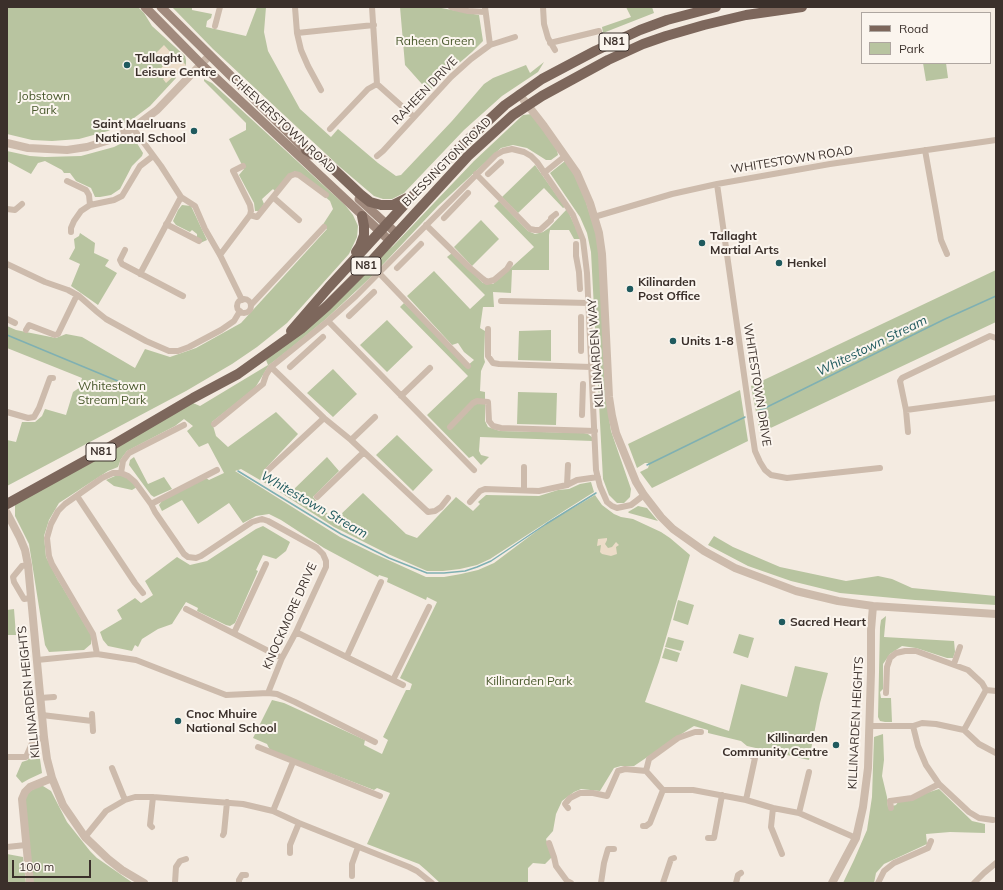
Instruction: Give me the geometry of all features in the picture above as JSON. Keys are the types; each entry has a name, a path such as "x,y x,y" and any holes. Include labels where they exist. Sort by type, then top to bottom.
{"main road":[{"name":"CHEEVERSTOWN ROAD","path":"145,7 201,64 325,179 362,216 384,228"},
{"name":"CHEEVERSTOWN ROAD","path":"161,7 393,237"},
{"name":"BLESSINGTON ROAD","path":"279,344 415,193 489,119 519,94 542,79 572,63 640,30 667,20 716,7"},
{"name":"BLESSINGTON ROAD","path":"7,504 238,374 301,329 326,306 393,237 468,156 498,128 528,105 594,66 654,40 690,28 746,15 802,7"},
{"path":"306,150 325,161 370,202 381,205 393,205 415,193"},
{"path":"329,287 341,269 360,246 364,235 362,216"}],"street":[{"path":"216,26 220,7"},
{"path":"295,7 296,33 308,66 320,90"},
{"path":"372,7 377,84 414,117"},
{"path":"451,7 468,11 485,9 490,45"},
{"path":"543,7 544,24 550,43 555,50"},
{"path":"296,33 374,26"},
{"path":"550,43 599,31"},
{"name":"RAHEEN DRIVE","path":"377,156 383,152 451,77 471,59 490,45 515,37"},
{"path":"7,143 28,148 66,150 87,147 113,139 133,128 157,110 210,55"},
{"path":"330,129 368,89 377,84"},
{"path":"519,94 528,105"},
{"name":"KILLINARDEN WAY","path":"528,105 577,173 585,190 594,217 602,254 609,397 612,416 616,433 636,482 661,517 673,529 704,552 735,568 796,591 838,601 873,606 996,614"},
{"path":"133,128 182,197 195,206 205,229 220,255 242,300"},
{"name":"WHITESTOWN ROAD","path":"594,217 672,194 717,184 830,164 996,140"},
{"path":"214,424 263,384 271,367 328,322 356,296 496,155 503,151 512,149 524,152 531,156 573,216 583,240 589,302 591,367 598,477 600,486 604,496 612,506 616,508 631,505 644,495"},
{"path":"925,150 941,240 947,254"},
{"path":"72,232 71,228 81,211 90,205 114,200 122,196 140,166 153,156"},
{"path":"544,173 565,156"},
{"path":"488,174 499,163 492,160"},
{"path":"220,255 250,215 250,205 233,171 243,166"},
{"path":"250,215 257,217 274,198 290,176 295,174 299,175 326,195"},
{"path":"476,174 530,229 540,230 556,214"},
{"path":"68,182 86,190 89,195 90,205"},
{"name":"WHITESTOWN DRIVE","path":"717,184 755,451 765,470 772,475 786,478 880,468"},
{"path":"444,218 468,193"},
{"path":"140,274 182,197"},
{"path":"274,198 299,220"},
{"path":"452,199 457,205"},
{"path":"7,209 15,210 22,204"},
{"path":"166,224 198,241"},
{"path":"426,225 470,268 487,282 494,280 507,269 510,264"},
{"path":"240,311 246,312 250,309 251,305 324,227"},
{"path":"396,268 421,244"},
{"path":"576,244 580,289"},
{"path":"404,248 411,254"},
{"path":"125,250 120,260 122,264 183,296"},
{"path":"577,264 586,264"},
{"path":"8,267 77,296 106,319 155,346 169,351 178,351 188,348 222,330 234,321 240,311 238,306 239,302 242,300"},
{"path":"379,273 468,366"},
{"path":"349,316 374,292"},
{"path":"26,330 29,325 55,335 58,334 77,296"},
{"path":"356,296 362,303"},
{"path":"242,300 248,301 251,305"},
{"path":"501,301 589,302"},
{"path":"581,317 581,352"},
{"path":"7,319 15,323"},
{"path":"328,322 474,470"},
{"path":"488,329 488,356 493,363 591,367"},
{"path":"581,330 590,330"},
{"path":"908,432 906,410 900,381 902,378 990,336 996,338"},
{"path":"290,367 323,337"},
{"path":"301,344 307,351"},
{"path":"271,367 324,418 351,440 428,512 435,511 441,507 448,498"},
{"path":"402,396 430,368"},
{"path":"7,412 28,418 34,417 39,408 50,378 53,378"},
{"path":"582,415 583,384"},
{"path":"583,394 593,394"},
{"path":"906,410 996,398"},
{"path":"450,427 473,403 477,401 488,402 488,421 493,426 501,428 595,431"},
{"path":"351,440 375,417"},
{"path":"268,470 324,418"},
{"path":"121,473 123,461 129,453 184,425"},
{"path":"317,497 364,452"},
{"path":"567,485 568,465"},
{"path":"524,466 524,490"},
{"path":"97,654 93,634 52,564 47,546 54,518 65,504 102,478 113,473 121,473 132,478 151,504 217,470"},
{"path":"470,502 480,491 485,489 539,491 567,485 577,480 598,477"},
{"path":"77,496 143,593"},
{"name":"KNOCKMORE DRIVE","path":"151,504 184,554 192,558 201,556 257,520 268,520 318,548 323,554 326,561 326,567 296,632 282,658 268,693"},
{"name":"KILLINARDEN HEIGHTS","path":"7,513 25,550 28,565 44,737 47,759 52,778 63,805 85,837 122,870 144,883"},
{"path":"234,633 266,564"},
{"path":"28,565 22,566 13,577 14,582 24,599 31,598"},
{"path":"347,656 381,582"},
{"name":"KILLINARDEN HEIGHTS","path":"832,883 856,838 863,807 868,768 871,630 873,606"},
{"path":"393,680 429,607"},
{"path":"186,609 282,658"},
{"path":"296,632 404,685"},
{"path":"954,664 960,647"},
{"path":"886,693 887,667 890,658 896,653 905,651 916,651 968,670 982,682 986,690"},
{"path":"37,660 97,654 136,660 226,695 277,694 375,742"},
{"path":"986,690 996,691"},
{"path":"964,730 986,690"},
{"path":"40,698 54,697"},
{"path":"92,714 92,731"},
{"path":"42,715 92,721"},
{"path":"870,726 913,726 922,723 936,724 964,730 979,744 996,753"},
{"path":"913,726 918,746 926,765 939,784 968,812 979,818 993,820"},
{"path":"646,771 649,759 678,738 690,733 701,732"},
{"path":"7,757 26,758 33,741 44,737"},
{"path":"258,747 380,796"},
{"path":"746,800 755,758 752,756"},
{"path":"273,811 293,762"},
{"path":"112,768 125,800"},
{"path":"568,808 565,804 570,798 580,793 593,793 607,796 618,771 624,769 646,771 663,790 693,790 746,800 773,808 799,813 856,838"},
{"path":"799,813 809,772"},
{"path":"30,883 22,799 25,792 30,787 52,778"},
{"path":"892,808 890,801 912,798 939,784"},
{"path":"643,826 650,823 663,790"},
{"path":"85,837 106,811 135,796 153,796 243,804 273,811 299,823 410,867 432,883"},
{"path":"152,827 150,826 153,796"},
{"path":"708,838 714,838 722,796"},
{"path":"222,834 224,834 227,802"},
{"path":"773,808 772,826 782,854"},
{"path":"290,853 290,845 299,823"},
{"path":"878,883 884,871 894,863 928,848 931,841"},
{"path":"549,843 556,866 567,881 571,883"},
{"path":"7,847 26,845"},
{"path":"352,876 352,864 358,847"},
{"path":"601,883 608,849 614,849"},
{"path":"663,883 670,859 674,858"},
{"path":"175,883 176,867 180,861 186,859"},
{"path":"974,883 996,863"},
{"path":"736,883 738,875 741,873"},
{"path":"239,883 242,875 246,875"}],"green space":[{"name":"Jobstown Park","path":"7,7 138,7 144,13 152,26 185,56 186,65 150,106 134,118 108,131 79,139 52,141 32,140 7,134"},
{"path":"172,7 192,7 192,10 212,14 211,18 207,21 206,27 246,36 257,7 266,7 264,32 268,51 300,109 331,137 338,129 378,163 396,176 401,175 452,121 484,84 493,78 526,65 530,73 544,62 538,72 502,96 464,130 404,193 392,199 383,199 374,196 340,167 213,49"},
{"name":"Raheen Green","path":"400,7 436,7 479,15 483,41 442,78 429,92 405,65"},
{"path":"626,7 652,7 654,13 603,33 602,27 631,17"},
{"path":"923,64 946,64 948,78 926,81"},
{"name":"Whitestown Stream Park","path":"204,79 212,83 345,205 353,215 358,226 357,237 349,254 287,323 257,347 232,364 186,391 7,486 7,440 16,442 22,422 35,422 42,416 45,409 66,415 73,392 79,388 82,378 7,348 7,326 16,330 56,338 66,334 82,337 135,368 145,349 170,357 196,348 241,323 327,229 322,226 333,209 330,201 295,171 275,191 273,189 262,199 264,204 259,211 255,211 254,203 239,175 244,169 229,139 246,130 246,123 204,81"},
{"name":"Killinarden Park","path":"532,114 557,150 558,155 551,160 546,160 527,148 513,145 501,148 438,206 372,276 326,319 269,365 255,388 212,422 216,436 228,447 276,412 298,434 264,470 278,479 291,492 327,457 339,471 313,497 332,519 337,518 363,493 406,534 417,538 456,497 473,511 480,504 478,502 486,495 539,496 591,482 594,492 490,559 477,565 460,569 427,571 388,554 334,527 241,469 235,471 340,537 426,577 444,577 461,574 478,570 494,563 546,524 595,495 602,505 614,514 633,519 661,532 690,555 659,662 645,702 729,731 741,684 787,697 795,666 828,673 820,703 809,760 747,746 741,741 708,733 708,730 694,726 634,766 621,766 614,768 600,791 581,789 574,792 562,801 556,814 553,831 546,839 552,857 545,864 533,863 528,868 528,883 440,883 419,864 367,844 390,793 377,788 374,790 270,750 267,744 253,738 272,700 284,703 365,740 364,745 382,754 388,740 383,737 406,690 410,690 412,684 400,678 437,602 427,597 426,600 387,582 388,578 379,575 378,577 324,548 281,520 269,514 256,516 243,523 229,503 198,524 182,500 162,511 159,505 162,501 206,478 209,480 224,473 208,443 199,447 187,431 193,426 184,419 175,426 127,451 121,459 118,467 108,471 59,503 49,520 44,536 46,557 91,635 91,644 84,650 49,652 45,645 29,544 15,516 15,504 193,403 200,406 268,365 266,360 332,295 393,246 474,161 523,115"},
{"path":"130,139 135,140 143,153 142,156 132,166 120,189 111,195 100,197 95,197 91,188 76,181 70,173 64,173 62,170 45,161 38,163 31,174 7,161 7,151 30,156 81,156 114,147"},
{"path":"565,161 575,176 583,193 600,246 606,398 611,431 631,489 630,497 624,503 617,503 609,495 603,479 591,252 587,233 580,217 550,173"},
{"path":"535,165 565,207 563,208 544,188 518,213 502,197"},
{"path":"499,201 528,231 535,234 543,232 549,228 567,209 581,239 574,239 569,230 550,230 549,270 512,270 511,293 493,292 494,307 483,307 480,328 485,331 485,362 481,371 480,391 485,392 485,421 488,427 500,431 584,433 593,438 593,441 480,437 479,451 481,455 489,457 481,465 473,456 469,458 427,415 468,376 400,307 404,303 467,366 474,360 464,352 458,343 452,345 407,296 434,271 470,309 485,295 447,257 452,253 483,283 493,284 534,247 494,206"},
{"path":"182,205 191,206 207,240 198,244 200,240 197,237 197,234 192,230 190,232 176,225 173,221"},
{"path":"481,220 499,239 472,266 454,247"},
{"path":"80,233 95,243 94,253 109,260 105,266 117,273 98,305 71,286 80,264 69,259 75,248 74,239 79,236"},
{"path":"996,270 996,322 760,433 751,386"},
{"path":"387,320 413,347 387,372 360,345"},
{"path":"551,330 551,361 518,360 519,331"},
{"path":"333,369 357,394 333,417 307,393"},
{"path":"740,390 748,441 652,488 640,472 648,468 648,463 645,463 637,468 628,444"},
{"path":"518,392 557,393 556,425 517,424"},
{"path":"397,435 433,470 413,491 376,455"},
{"path":"134,457 148,484 164,477 172,489 154,497 151,495 129,465 130,460"},
{"path":"115,476 123,476 130,479 137,487 132,490 114,486 106,480"},
{"path":"638,506 647,508 658,521 628,512"},
{"path":"263,526 290,542 286,551 276,559 263,555 256,570 258,571 235,623 230,626 226,625 197,611 198,608 186,602 172,624 158,629 142,639 138,647 135,645 132,651 108,646 103,640 100,632 122,619 117,610 135,598 141,603 153,595 145,581 177,557 190,565 207,561"},
{"path":"714,536 733,547 780,567 846,581 878,576 892,579 912,588 996,596 996,605 915,600 840,593 791,581 748,566 708,545"},
{"path":"678,600 694,605 688,625 673,620"},
{"path":"14,609 16,635 7,635 7,610"},
{"path":"886,616 884,637 954,641 955,652 953,658 947,658 916,648 902,646 890,654 883,664 883,689 880,692 881,698 891,698 892,722 880,721 878,717 880,627 881,620"},
{"path":"739,634 754,638 748,658 733,653"},
{"path":"668,637 684,641 681,651 665,647"},
{"path":"665,648 680,653 677,662 662,658"},
{"path":"883,734 884,760 882,776 888,807 896,805 898,802 939,789 972,821 985,824 985,833 950,832 926,834 927,844 884,864 876,873 874,883 843,883 867,830 872,797 874,737"},
{"path":"33,745 38,745 42,773 22,783 16,776 22,762 28,760"},
{"path":"43,786 51,791 67,822 90,851 97,858 133,883 33,883 25,800 28,792"},
{"path":"7,854 23,857 26,883 7,883"}],"shaded area":[{"path":"164,45 173,55 174,53 186,65 166,83 162,74 159,76 157,73 163,66 154,55"},
{"path":"607,538 605,544 608,548 612,547 616,542 619,545 616,547 617,554 611,556 600,552 601,545 597,546 598,539"}],"waterway":[{"name":"Whitestown Stream","path":"757,412 945,319 996,296"},
{"name":"Whitestown Stream","path":"7,335 137,389"},
{"name":"Whitestown Stream","path":"647,465 745,417"},
{"name":"Whitestown Stream","path":"238,471 341,534 389,558 427,573 465,571 491,561 596,493"}],"place":[{"name":"Tallaght Leisure Centre","path":"127,65"},
{"name":"Saint Maelruans National School","path":"194,131"},
{"name":"Tallaght Martial Arts","path":"702,243"},
{"name":"Henkel","path":"779,263"},
{"name":"Kilinarden Post Office","path":"630,289"},
{"name":"Units 1-8","path":"673,341"},
{"name":"Sacred Heart","path":"782,622"},
{"name":"Cnoc Mhuire National School","path":"178,721"},
{"name":"Killinarden Community Centre","path":"836,745"}]}
